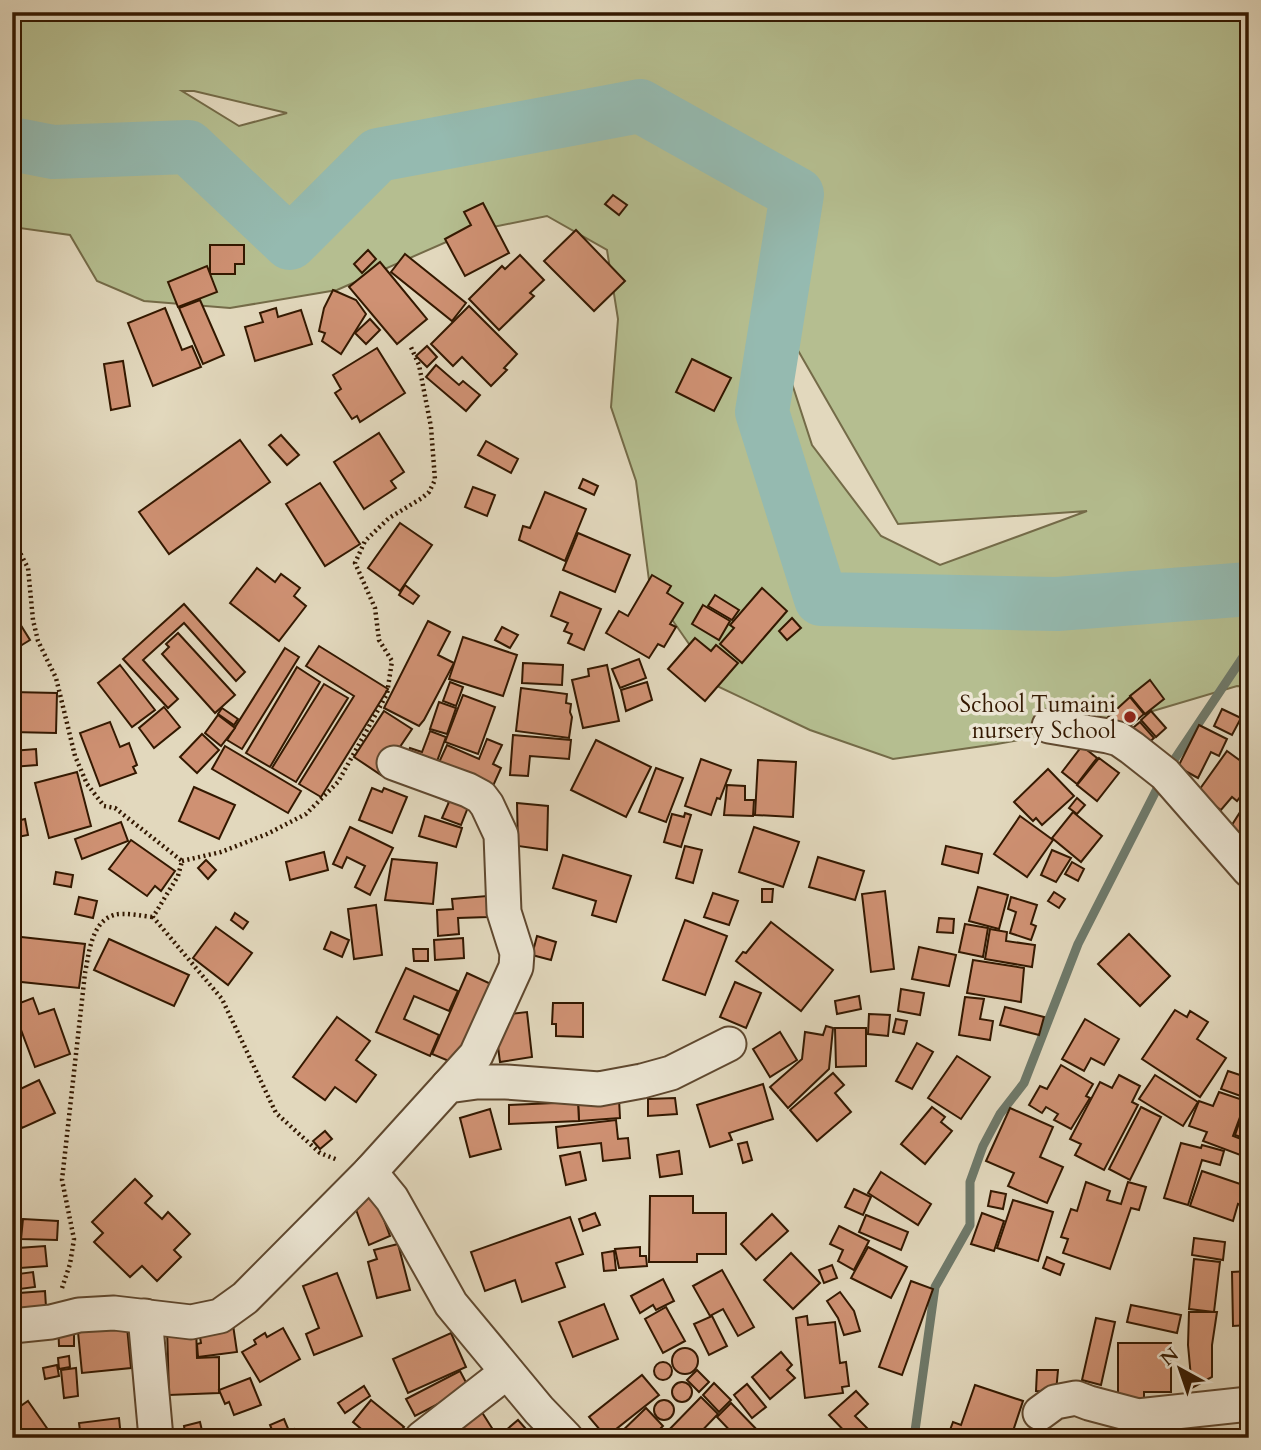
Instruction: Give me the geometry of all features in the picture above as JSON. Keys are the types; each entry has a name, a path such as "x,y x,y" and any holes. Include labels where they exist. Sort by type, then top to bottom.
{"street":[{"path":"1049,726 1108,736 1132,748 1164,774 1249,870"},
{"path":"12,1326 51,1322 79,1315 114,1313 191,1322 220,1315 245,1298 370,1172 476,1055 516,967 517,953 504,912 501,835 494,817 481,797 452,783 394,763"},
{"path":"448,1086 506,1082 599,1089 671,1073 729,1044"},
{"path":"370,1172 392,1199 451,1304 539,1410 566,1438"},
{"path":"145,1316 156,1438"},
{"path":"422,1438 507,1372"},
{"path":"1040,1413 1055,1402 1076,1398 1088,1404 1138,1416 1249,1404"}],"path":[{"path":"182,861 221,852 267,834 306,814 338,782 387,694 393,660 379,640 375,608 355,563 365,541 388,518 429,492 435,480 431,427 419,365 410,345"},
{"path":"18,549 28,568 33,620 38,641 56,678 72,744 87,784 104,806 115,808 182,861"},
{"path":"153,916 177,876 182,861"},
{"path":"51,1322 74,1239 62,1180 85,973 99,925 114,915 153,916 222,999 276,1113 320,1153 370,1172"}],"green space":[{"path":"12,12 1249,12 1249,687 1237,686 1109,724 893,759 810,730 719,687 650,588 636,481 611,407 618,319 607,250 547,216 469,232 337,290 230,308 144,301 97,281 70,235 12,227","holes":["182,91 194,91 287,113 239,126","773,307 898,524 1087,511 940,565 881,536 812,445 770,316"]}],"building":[{"path":"613,195 627,205 619,215 605,204"},
{"path":"483,203 509,253 465,276 445,239 471,225 464,212"},
{"path":"576,230 625,281 594,311 544,261"},
{"path":"210,245 244,245 244,264 235,264 235,274 210,274"},
{"path":"368,250 376,259 362,273 354,264"},
{"path":"405,254 466,303 452,321 391,272"},
{"path":"520,255 544,280 530,293 534,296 499,330 469,299 502,266 505,269"},
{"path":"380,262 427,319 397,344 349,287"},
{"path":"207,266 217,292 178,307 168,282"},
{"path":"333,290 356,300 366,314 341,354 322,341 325,333 319,331 324,308"},
{"path":"200,300 224,355 203,364 179,308"},
{"path":"469,306 517,354 504,368 507,370 491,386 462,357 453,366 431,344"},
{"path":"165,308 182,350 192,346 201,367 153,386 128,323"},
{"path":"276,308 278,317 301,310 312,344 255,361 245,327 263,322 260,313"},
{"path":"370,319 380,330 366,344 355,333"},
{"path":"427,346 437,357 427,367 416,356"},
{"path":"377,348 405,393 360,422 357,416 352,419 335,393 341,389 333,375"},
{"path":"692,359 731,378 714,411 676,392"},
{"path":"123,361 130,406 111,410 104,364"},
{"path":"436,365 459,385 463,381 480,395 466,411 426,377"},
{"path":"379,433 404,472 391,481 396,488 364,509 334,462"},
{"path":"281,435 299,455 287,465 269,445"},
{"path":"240,440 270,482 169,554 139,512"},
{"path":"486,441 518,459 511,473 478,455"},
{"path":"583,479 598,486 594,495 579,488"},
{"path":"320,483 360,544 325,566 286,504"},
{"path":"473,487 495,495 487,516 465,507"},
{"path":"545,492 586,509 565,561 519,540 523,526 530,528"},
{"path":"400,523 432,545 400,591 368,568"},
{"path":"578,533 630,555 615,592 563,570"},
{"path":"257,568 275,582 281,574 300,588 294,596 306,606 279,641 230,603"},
{"path":"652,575 671,586 667,593 683,603 670,624 676,627 664,647 658,644 649,658 606,633 619,611 628,616"},
{"path":"405,585 419,596 413,604 399,595"},
{"path":"762,588 787,611 742,663 720,644 734,628 730,625"},
{"path":"560,592 601,609 584,650 568,643 572,634 564,631 568,623 551,616"},
{"path":"715,595 739,610 732,620 708,606"},
{"path":"184,604 245,672 236,681 184,623 143,660 178,699 168,708 123,659"},
{"path":"703,605 730,621 719,640 692,624"},
{"path":"12,611 30,640 12,651"},
{"path":"792,618 801,628 787,640 779,631"},
{"path":"428,621 450,632 438,655 454,663 419,726 384,708"},
{"path":"502,627 518,635 510,648 495,640"},
{"path":"178,633 235,695 215,713 162,654 169,647 166,644"},
{"path":"463,637 517,655 503,696 449,679"},
{"path":"695,638 711,651 716,645 738,663 705,701 668,669"},
{"path":"319,646 388,689 321,797 299,784 354,696 306,666"},
{"path":"285,648 299,657 242,749 227,740"},
{"path":"639,659 646,678 620,688 612,669"},
{"path":"523,663 563,665 562,685 522,683"},
{"path":"120,665 155,710 132,727 98,683"},
{"path":"607,665 619,721 583,728 572,680 589,676 588,669"},
{"path":"297,667 320,682 270,767 246,753"},
{"path":"1150,680 1164,699 1145,714 1130,696"},
{"path":"450,682 463,687 456,706 443,701"},
{"path":"647,682 652,700 626,711 621,690"},
{"path":"324,684 348,698 296,782 272,768"},
{"path":"521,688 567,694 566,703 571,704 572,717 569,738 516,731"},
{"path":"12,692 57,693 56,733 12,732"},
{"path":"463,695 495,707 478,754 445,742"},
{"path":"1130,697 1144,714 1121,734 1107,718"},
{"path":"439,702 456,708 447,734 430,729"},
{"path":"164,707 180,727 154,748 139,728"},
{"path":"222,708 238,719 234,725 218,714"},
{"path":"1222,709 1241,718 1232,735 1214,726"},
{"path":"384,711 412,729 381,775 354,757"},
{"path":"1151,711 1166,728 1156,737 1141,720"},
{"path":"218,715 235,728 221,746 205,733"},
{"path":"110,722 120,747 129,743 137,765 133,767 136,773 100,786 80,733"},
{"path":"1140,722 1154,738 1143,748 1128,732"},
{"path":"1199,725 1227,739 1219,756 1211,752 1198,778 1178,767"},
{"path":"430,731 446,737 433,772 405,762 410,748 422,752"},
{"path":"202,734 219,750 197,773 180,757"},
{"path":"513,735 571,740 569,759 530,756 528,776 510,775"},
{"path":"487,739 502,745 493,764 501,768 489,795 435,771 447,745 479,759"},
{"path":"596,740 651,767 626,817 571,790"},
{"path":"225,746 301,791 288,813 212,769"},
{"path":"1082,746 1097,758 1077,784 1062,772"},
{"path":"36,749 37,765 12,767 12,751"},
{"path":"1227,751 1249,767 1249,785 1237,801 1232,797 1221,810 1197,793"},
{"path":"1099,758 1119,773 1097,801 1077,785"},
{"path":"701,759 731,770 711,815 685,806"},
{"path":"758,760 796,762 793,817 755,815"},
{"path":"656,768 683,778 666,822 639,812"},
{"path":"1048,769 1074,796 1042,825 1036,818 1033,821 1014,802"},
{"path":"77,772 91,826 49,838 35,783"},
{"path":"727,785 745,786 745,800 754,800 753,816 724,815"},
{"path":"194,787 235,805 219,839 179,821"},
{"path":"372,788 382,792 384,788 407,797 392,833 359,820"},
{"path":"427,792 472,797 461,825 442,818 449,802"},
{"path":"1077,798 1085,805 1077,814 1069,808"},
{"path":"1249,798 1249,838 1248,839 1230,828"},
{"path":"517,803 548,806 547,850 518,846"},
{"path":"1073,812 1102,836 1081,862 1052,838"},
{"path":"685,813 691,815 681,847 664,842 672,814 684,817"},
{"path":"425,816 462,828 456,847 419,836"},
{"path":"1020,816 1053,840 1027,877 994,854"},
{"path":"25,819 28,835 12,838 12,822"},
{"path":"121,822 128,841 82,859 75,839"},
{"path":"350,827 393,848 370,895 355,887 365,866 347,857 342,868 333,864"},
{"path":"754,827 799,842 783,887 739,872"},
{"path":"131,840 175,871 161,891 155,886 147,896 109,869"},
{"path":"685,846 702,850 693,883 676,878"},
{"path":"946,846 982,854 978,873 942,864"},
{"path":"1052,850 1071,858 1056,882 1041,875"},
{"path":"324,852 328,870 290,880 286,862"},
{"path":"563,855 631,876 616,922 592,915 596,901 553,888"},
{"path":"818,857 864,871 855,900 809,887"},
{"path":"392,859 437,863 433,904 385,900"},
{"path":"206,860 216,870 208,879 198,868"},
{"path":"1072,862 1084,869 1078,881 1065,874"},
{"path":"56,872 73,875 71,887 54,884"},
{"path":"978,887 1008,895 999,929 969,921"},
{"path":"762,889 773,889 772,902 762,902"},
{"path":"885,891 894,969 871,972 862,894"},
{"path":"1054,892 1065,899 1059,908 1048,901"},
{"path":"713,893 738,901 729,925 704,917"},
{"path":"487,896 488,917 458,918 459,934 438,936 437,910 453,909 452,899"},
{"path":"79,897 97,901 93,918 75,914"},
{"path":"1011,897 1037,905 1031,924 1036,926 1031,940 1010,933 1016,912 1008,909"},
{"path":"376,905 382,955 354,959 348,909"},
{"path":"235,913 248,922 243,929 231,920"},
{"path":"939,918 954,919 953,933 937,932"},
{"path":"685,920 727,936 705,995 663,980"},
{"path":"771,922 833,970 801,1011 736,961"},
{"path":"965,924 988,928 983,957 959,952"},
{"path":"216,927 252,953 228,985 193,958"},
{"path":"990,929 1007,932 1006,941 1035,945 1032,967 985,959"},
{"path":"331,932 349,940 342,957 324,949"},
{"path":"1129,934 1170,976 1140,1006 1098,964"},
{"path":"12,936 85,944 79,988 12,981"},
{"path":"537,936 556,942 551,960 532,955"},
{"path":"463,938 464,958 435,960 434,940"},
{"path":"109,939 189,975 174,1006 94,970"},
{"path":"919,947 956,955 949,986 912,979"},
{"path":"413,949 428,949 428,961 414,961"},
{"path":"973,960 1024,968 1021,1002 967,993"},
{"path":"406,968 458,991 449,1011 414,996 404,1019 439,1035 430,1056 376,1032"},
{"path":"467,973 491,984 456,1064 432,1054"},
{"path":"735,982 761,993 746,1028 720,1017"},
{"path":"901,989 924,993 920,1015 898,1011"},
{"path":"859,996 861,1009 837,1014 835,1001"},
{"path":"965,997 984,999 980,1019 993,1021 990,1040 959,1035"},
{"path":"33,998 39,1014 54,1009 70,1054 35,1067 12,1006"},
{"path":"553,1003 583,1003 583,1037 556,1036 556,1024 552,1024"},
{"path":"1005,1007 1044,1017 1039,1035 1000,1025"},
{"path":"1175,1010 1187,1017 1190,1011 1208,1022 1197,1039 1226,1058 1200,1097 1142,1059"},
{"path":"527,1012 532,1057 500,1062 494,1016"},
{"path":"869,1014 890,1015 888,1036 868,1034"},
{"path":"337,1017 370,1041 356,1060 376,1075 356,1102 335,1087 325,1100 293,1077"},
{"path":"896,1019 907,1021 904,1034 893,1032"},
{"path":"1085,1019 1119,1039 1104,1065 1091,1058 1084,1071 1062,1059"},
{"path":"826,1026 833,1028 829,1069 788,1108 770,1087 802,1059 805,1032 823,1035"},
{"path":"835,1028 866,1028 866,1066 836,1067"},
{"path":"780,1032 797,1060 770,1077 753,1049"},
{"path":"917,1043 933,1052 912,1089 896,1081"},
{"path":"957,1056 990,1077 961,1119 928,1098"},
{"path":"1061,1065 1093,1084 1086,1096 1090,1098 1071,1129 1054,1120 1058,1114 1046,1107 1042,1113 1029,1105 1040,1086 1047,1089"},
{"path":"1228,1071 1249,1078 1249,1099 1221,1089"},
{"path":"833,1073 844,1085 835,1093 851,1112 817,1141 790,1110"},
{"path":"1119,1075 1140,1086 1132,1102 1138,1105 1104,1170 1075,1155 1081,1144 1070,1139 1100,1082 1112,1088"},
{"path":"1155,1075 1198,1102 1183,1126 1139,1099"},
{"path":"39,1080 55,1113 22,1128 12,1107 12,1093"},
{"path":"763,1084 773,1119 729,1133 732,1140 710,1147 697,1105"},
{"path":"1219,1092 1246,1101 1233,1136 1249,1142 1243,1156 1203,1141 1207,1132 1189,1126 1199,1101 1213,1106"},
{"path":"675,1098 677,1114 648,1116 648,1099"},
{"path":"619,1099 620,1118 579,1121 578,1102"},
{"path":"1247,1100 1249,1101 1249,1140 1235,1135"},
{"path":"578,1102 579,1121 509,1124 509,1105"},
{"path":"932,1107 945,1117 941,1122 952,1131 925,1164 901,1144"},
{"path":"1141,1107 1161,1117 1130,1180 1109,1169"},
{"path":"1010,1108 1053,1127 1040,1157 1063,1167 1047,1203 1008,1186 1014,1173 986,1161"},
{"path":"490,1109 501,1149 470,1157 460,1118"},
{"path":"616,1120 618,1139 628,1138 630,1158 603,1161 601,1143 558,1148 556,1127"},
{"path":"325,1131 332,1139 320,1149 313,1141"},
{"path":"747,1142 752,1160 743,1163 738,1144"},
{"path":"1181,1143 1224,1151 1220,1165 1202,1160 1188,1205 1164,1198"},
{"path":"679,1151 682,1174 660,1177 657,1155"},
{"path":"580,1152 586,1180 566,1185 560,1156"},
{"path":"1202,1171 1249,1187 1247,1208 1238,1204 1233,1221 1190,1206"},
{"path":"881,1172 931,1204 918,1225 868,1193"},
{"path":"135,1179 152,1196 145,1203 162,1219 168,1212 190,1234 174,1250 181,1257 157,1281 142,1266 130,1277 94,1242 103,1233 92,1222"},
{"path":"1086,1182 1110,1191 1107,1200 1121,1204 1128,1182 1146,1187 1139,1210 1131,1208 1110,1269 1063,1253 1068,1239 1061,1237 1071,1209 1077,1211"},
{"path":"372,1188 390,1236 369,1245 351,1196"},
{"path":"854,1189 871,1197 863,1215 845,1207"},
{"path":"991,1191 1006,1194 1003,1209 988,1206"},
{"path":"650,1196 693,1196 693,1213 726,1213 726,1254 697,1254 697,1262 649,1262"},
{"path":"1013,1200 1053,1212 1038,1261 997,1248"},
{"path":"595,1213 600,1225 583,1231 579,1219"},
{"path":"982,1213 1004,1221 994,1251 971,1244"},
{"path":"772,1214 788,1231 756,1260 741,1244"},
{"path":"866,1215 908,1232 901,1250 859,1232"},
{"path":"570,1217 583,1254 556,1263 565,1287 522,1302 515,1280 485,1291 471,1252"},
{"path":"23,1219 58,1221 57,1240 21,1239"},
{"path":"839,1226 869,1241 854,1270 838,1261 843,1250 830,1244"},
{"path":"1194,1238 1225,1242 1223,1260 1192,1255"},
{"path":"398,1244 410,1290 377,1298 368,1262 377,1259 374,1250"},
{"path":"45,1246 47,1266 20,1268 18,1248"},
{"path":"640,1247 640,1256 646,1256 647,1266 619,1268 615,1249"},
{"path":"868,1247 907,1267 891,1298 851,1278"},
{"path":"614,1251 616,1270 604,1271 602,1253"},
{"path":"791,1253 820,1283 793,1309 764,1280"},
{"path":"1047,1257 1064,1264 1060,1275 1043,1268"},
{"path":"1194,1259 1220,1262 1214,1312 1189,1309"},
{"path":"832,1265 837,1278 824,1283 819,1270"},
{"path":"722,1270 754,1327 738,1336 723,1309 710,1316 693,1286"},
{"path":"1249,1271 1249,1325 1233,1326 1232,1272"},
{"path":"33,1272 35,1287 20,1289 18,1274"},
{"path":"337,1273 362,1336 314,1355 306,1334 319,1328 303,1286"},
{"path":"663,1279 674,1301 656,1310 653,1305 640,1313 631,1296"},
{"path":"911,1281 933,1289 902,1375 879,1367"},
{"path":"45,1291 46,1307 20,1308 19,1293"},
{"path":"840,1292 854,1311 860,1331 844,1335 838,1318 827,1301"},
{"path":"604,1304 618,1339 573,1357 559,1322"},
{"path":"1131,1305 1181,1315 1177,1333 1127,1322"},
{"path":"666,1307 685,1341 663,1353 645,1319"},
{"path":"1189,1312 1217,1312 1212,1345 1212,1377 1192,1388 1188,1345"},
{"path":"712,1316 727,1346 709,1355 694,1324"},
{"path":"807,1316 808,1325 835,1322 840,1363 846,1362 849,1386 842,1387 843,1393 805,1398 796,1318"},
{"path":"1096,1318 1115,1322 1101,1385 1082,1380"},
{"path":"58,1322 74,1322 74,1346 59,1346"},
{"path":"233,1325 237,1352 198,1357 197,1344 201,1343 200,1337 205,1336 204,1328"},
{"path":"196,1326 197,1358 219,1357 219,1393 169,1395 167,1327"},
{"path":"127,1327 131,1368 82,1373 78,1332"},
{"path":"283,1328 300,1359 260,1382 242,1352 256,1344 254,1340 265,1333 267,1337"},
{"path":"451,1333 466,1367 408,1393 393,1359"},
{"path":"1118,1343 1171,1343 1171,1392 1144,1392 1144,1401 1118,1401"},
{"path":"685,1348 694,1352 698,1361 694,1370 685,1374 676,1370 672,1361 676,1352"},
{"path":"781,1352 792,1365 787,1370 795,1378 770,1399 752,1377"},
{"path":"69,1356 70,1367 59,1369 58,1358"},
{"path":"663,1362 669,1365 672,1371 669,1377 663,1380 657,1377 654,1371 657,1365"},
{"path":"57,1365 59,1376 45,1379 43,1368"},
{"path":"76,1368 78,1396 64,1398 61,1370"},
{"path":"697,1370 709,1382 699,1392 687,1380"},
{"path":"1037,1370 1058,1370 1056,1392 1036,1391"},
{"path":"460,1371 469,1388 415,1416 406,1399"},
{"path":"642,1375 659,1395 606,1437 589,1417"},
{"path":"250,1378 261,1405 234,1415 229,1402 225,1404 219,1390"},
{"path":"682,1382 689,1385 692,1392 689,1399 682,1402 675,1399 672,1392 675,1385"},
{"path":"714,1383 731,1400 719,1412 703,1395"},
{"path":"747,1384 766,1407 752,1418 734,1395"},
{"path":"975,1385 1023,1401 1012,1434 1001,1431 999,1438 947,1438 953,1422 961,1425"},
{"path":"364,1386 370,1396 345,1413 338,1403"},
{"path":"856,1391 868,1404 855,1416 867,1428 857,1438 851,1438 829,1415"},
{"path":"701,1397 718,1414 695,1438 661,1438"},
{"path":"371,1400 404,1427 395,1438 372,1438 353,1422"},
{"path":"664,1400 671,1403 674,1410 671,1417 664,1420 657,1417 654,1410 657,1403"},
{"path":"28,1401 51,1434 45,1438 12,1438 12,1412"},
{"path":"731,1403 765,1438 737,1438 717,1417"},
{"path":"478,1406 497,1436 447,1438"},
{"path":"646,1408 663,1426 651,1438 615,1438"},
{"path":"119,1418 121,1438 81,1438 79,1423"},
{"path":"284,1419 289,1431 294,1429 298,1438 275,1437 270,1425"},
{"path":"518,1420 534,1438 500,1438 499,1436"},
{"path":"200,1422 203,1435 186,1438 184,1426"}],"waterway":[{"path":"12,144 53,152 188,147 290,243 378,155 640,106 797,194 762,412 821,599 1057,604 1249,589"},
{"path":"1168,769 1249,648"},
{"path":"914,1438 935,1287 970,1225 970,1182 983,1146 1000,1114 1024,1083 1078,944 1161,781"}],"place":[{"name":"School Tumaini nursery School","path":"1130,717"}]}
